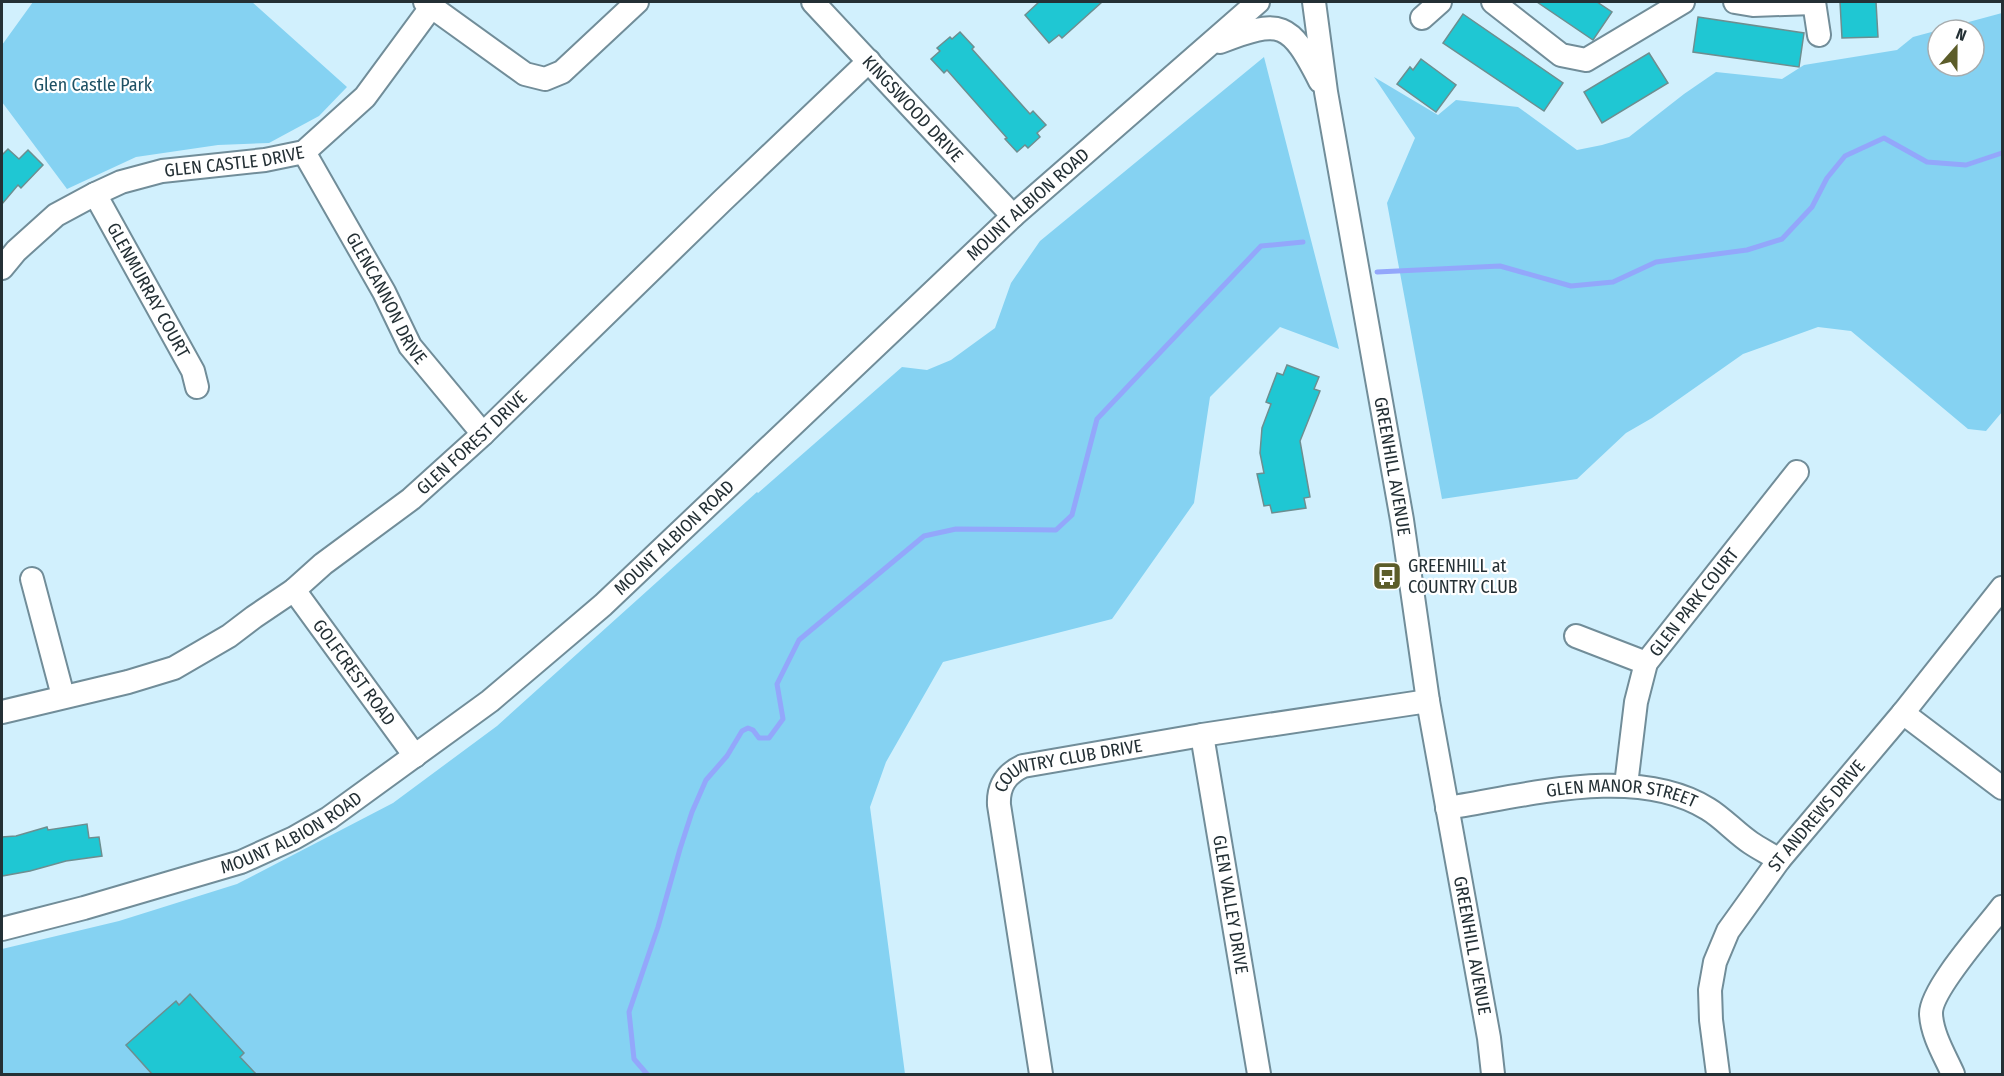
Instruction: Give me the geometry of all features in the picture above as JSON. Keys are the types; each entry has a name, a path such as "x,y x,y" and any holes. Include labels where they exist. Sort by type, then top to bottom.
{"street":[{"path":"428,4 525,74 545,79 562,72 637,2"},
{"name":"KINGSWOOD DRIVE","path":"813,2 1013,216"},
{"name":"MOUNT ALBION ROAD","path":"2,929 84,908 241,862 294,838 329,818 490,701 603,606 1013,216 1258,2"},
{"name":"GREENHILL AVENUE","path":"1314,2 1326,92 1402,520 1428,701 1489,1038 1493,1074"},
{"path":"1422,18 1440,2"},
{"path":"1493,2 1561,55 1586,60 1683,2"},
{"path":"1735,2 1753,5 1814,2 1819,35"},
{"name":"GLEN CASTLE DRIVE","path":"2,268 16,251 56,216 121,182 162,171 265,160 304,152 365,97 428,4"},
{"path":"1208,46 1250,30 1267,27 1278,29 1293,37 1309,59 1326,92"},
{"name":"GLEN FOREST DRIVE","path":"2,712 128,682 174,668 230,636 294,590 323,564 411,499 483,434 869,61"},
{"name":"GLENCANNON DRIVE","path":"304,152 384,292 411,346 483,434"},
{"name":"GLENMURRAY COURT","path":"95,194 193,371 197,387"},
{"name":"GLEN PARK COURT","path":"1626,785 1636,702 1646,663 1797,472"},
{"path":"32,579 63,696"},
{"name":"ST ANDREWS DRIVE","path":"1718,1074 1710,1010 1710,990 1715,962 1728,931 1779,860 1903,713 2002,588"},
{"name":"GOLFCREST ROAD","path":"294,590 415,756"},
{"path":"1576,636 1646,663"},
{"name":"COUNTRY CLUB DRIVE","path":"1041,1074 999,805 998,794 1005,777 1013,770 1023,766 1202,735 1428,701"},
{"path":"1903,713 2002,788"},
{"name":"GLEN VALLEY DRIVE","path":"1202,735 1259,1074"},
{"name":"GLEN MANOR STREET","path":"1447,808 1593,785 1626,785 1678,795 1708,809 1752,844 1779,860"},
{"path":"1953,1074 1938,1041 1930,1013 1936,992 2002,908"}],"green space":[{"name":"Glen Castle Park","path":"33,2 252,2 347,87 319,116 269,143 218,145 136,157 67,189 2,102 2,45"},
{"path":"2002,13 2002,412 1986,431 1968,429 1851,331 1818,327 1743,354 1652,418 1626,433 1577,479 1442,499 1387,203 1415,138 1374,77 1438,115 1456,100 1518,107 1577,150 1629,137 1716,72 1782,79 1804,65 1897,50 1913,37 1926,33 1926,78 1986,78 1986,18 1983,18"},
{"path":"1264,57 1339,349 1280,327 1210,397 1194,503 1112,619 943,662 886,762 870,807 905,1074 2,1074 2,949 119,921 237,884 393,803 497,726 757,492 902,367 927,370 951,360 995,328 1011,283 1040,241"}],"building":[{"path":"1039,2 1102,2 1062,38 1059,35 1049,43 1025,15"},
{"path":"1537,2 1597,2 1612,12 1593,40"},
{"path":"1840,2 1876,2 1878,37 1842,38"},
{"path":"1463,14 1563,83 1544,111 1443,43"},
{"path":"1698,17 1804,33 1799,67 1693,52"},
{"path":"960,32 974,47 972,49 1030,114 1033,111 1046,125 1037,133 1040,137 1028,148 1025,145 1017,152 947,70 944,73 931,59 940,51 937,48"},
{"path":"1649,53 1668,83 1602,123 1584,92"},
{"path":"1421,59 1456,85 1436,112 1397,84 1410,67 1413,70"},
{"path":"8,149 19,159 28,150 43,165 21,188 18,185 2,204 2,155"},
{"path":"1287,365 1319,377 1314,389 1320,391 1300,441 1310,497 1304,498 1306,508 1272,513 1270,505 1264,506 1257,474 1264,473 1260,453 1262,428 1271,404 1266,402 1277,373 1283,375"},
{"path":"87,824 89,838 99,837 102,856 66,861 2,876 2,837 16,836 47,827 48,830"},
{"path":"190,994 244,1053 240,1057 256,1074 152,1074 126,1045 176,1001 179,1005"}],"waterway":[{"path":"1377,272 1500,266 1571,286 1613,282 1656,262 1747,250 1782,239 1812,207 1827,178 1845,156 1884,138 1927,162 1966,165 2002,153"},
{"path":"647,1074 634,1059 629,1012 658,927 692,812 706,780 727,756 742,731 748,728 753,730 759,738 769,738 783,719 777,684 799,640 924,536 956,529 1056,530 1072,515 1097,419 1261,246 1303,242"}],"place":[{"name":"GREENHILL at COUNTRY CLUB","path":"1387,576"}]}
